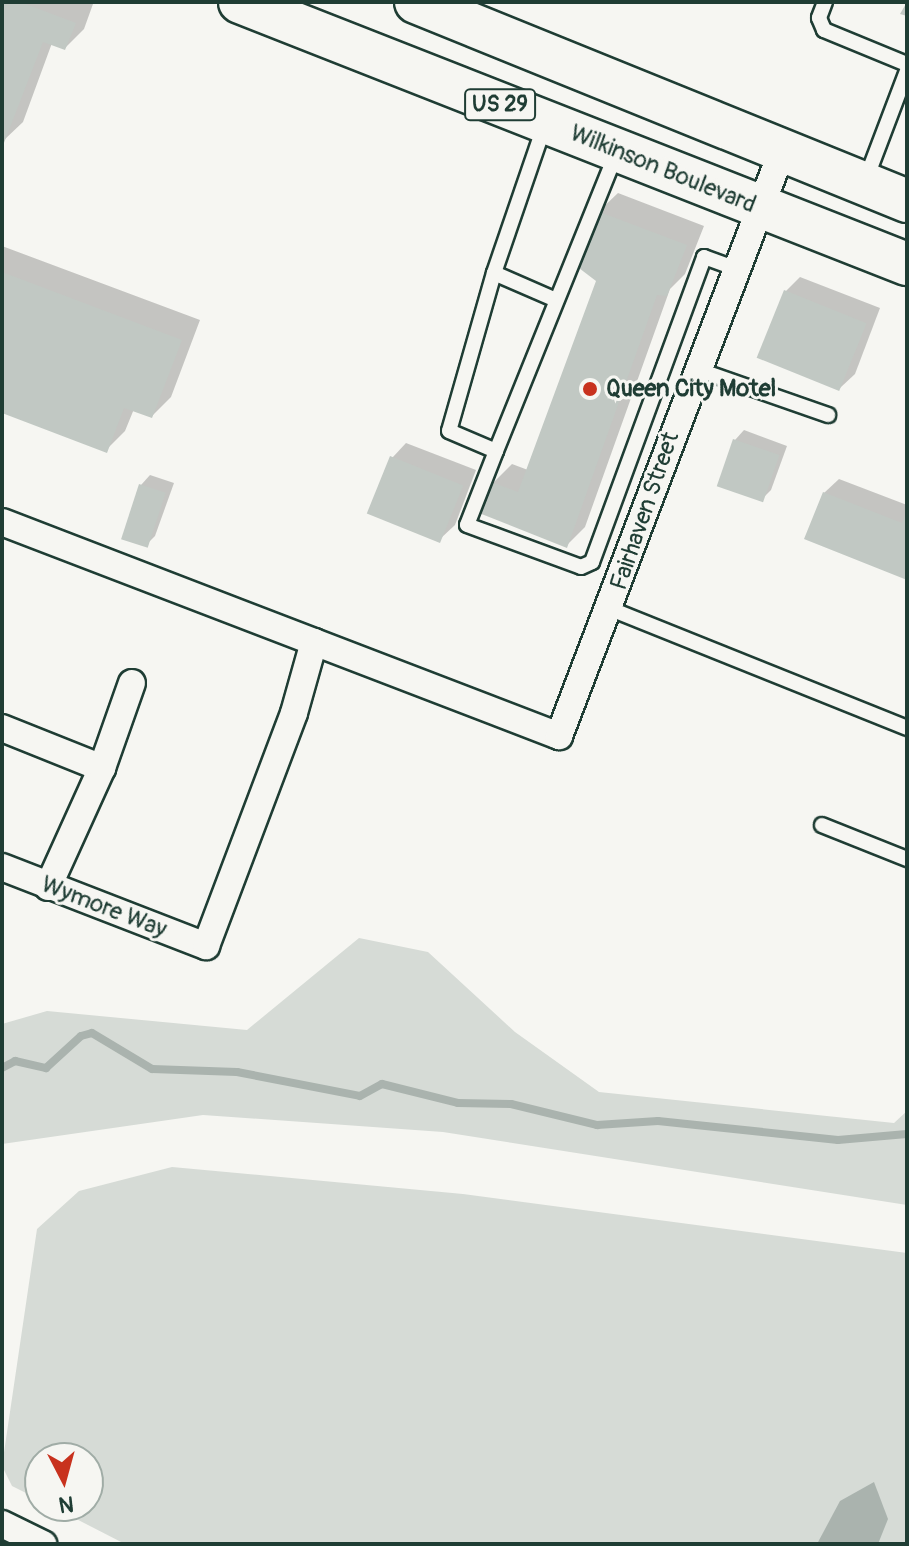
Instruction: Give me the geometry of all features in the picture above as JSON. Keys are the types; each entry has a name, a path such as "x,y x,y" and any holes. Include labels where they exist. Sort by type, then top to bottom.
{"main road":[{"name":"Wilkinson Boulevard","path":"240,2 907,264"},
{"name":"US 29","path":"416,2 907,201"}],"street":[{"name":"Fairhaven Street","path":"314,642 559,736 611,609 695,369 782,151"},
{"path":"2,522 314,642"},
{"name":"Wymore Way","path":"2,867 206,946 294,713 314,642"},
{"path":"48,887 102,768 132,683"},
{"path":"2,728 102,768"},
{"path":"2,1524 43,1544"}],"lane":[{"path":"825,2 819,18 824,30 907,64"},
{"path":"864,184 907,71"},
{"path":"496,451 449,431 494,273 545,123"},
{"path":"617,152 467,525 581,567 592,562 704,257 735,268"},
{"path":"494,273 556,300"},
{"path":"695,369 828,415"},
{"path":"611,609 907,728"},
{"path":"822,825 907,859"}],"shaded area":[{"path":"359,938 428,952 515,1032 599,1092 894,1123 907,1111 907,1205 443,1132 203,1115 2,1144 2,1024 47,1011 247,1030"},
{"path":"172,1167 463,1194 907,1253 907,1544 125,1544 82,1522 104,1522 104,1442 24,1442 24,1492 12,1486 2,1466 37,1229 79,1191"},
{"path":"874,1482 888,1519 878,1544 817,1544 840,1501"}],"building":[{"path":"2,2 20,2 76,23 65,50 43,42 2,148"},
{"path":"907,2 907,16 900,14"},
{"name":"Queen City Motel","path":"597,211 687,245 667,296 657,295 567,548 479,513 491,482 518,492 596,281 575,265"},
{"path":"2,272 182,340 152,418 124,408 107,453 2,413"},
{"path":"784,290 867,323 839,391 757,358"},
{"path":"733,439 779,455 763,502 717,486"},
{"path":"390,456 463,486 440,543 367,513"},
{"path":"139,484 166,493 148,548 121,539"},
{"path":"823,492 902,523 907,511 907,580 804,539"}],"waterway":[{"path":"2,1068 15,1061 46,1068 81,1036 92,1033 152,1069 237,1072 360,1096 382,1084 458,1103 511,1104 597,1125 658,1121 838,1140 907,1134"}],"place":[{"name":"Queen City Motel","path":"590,389"}]}
